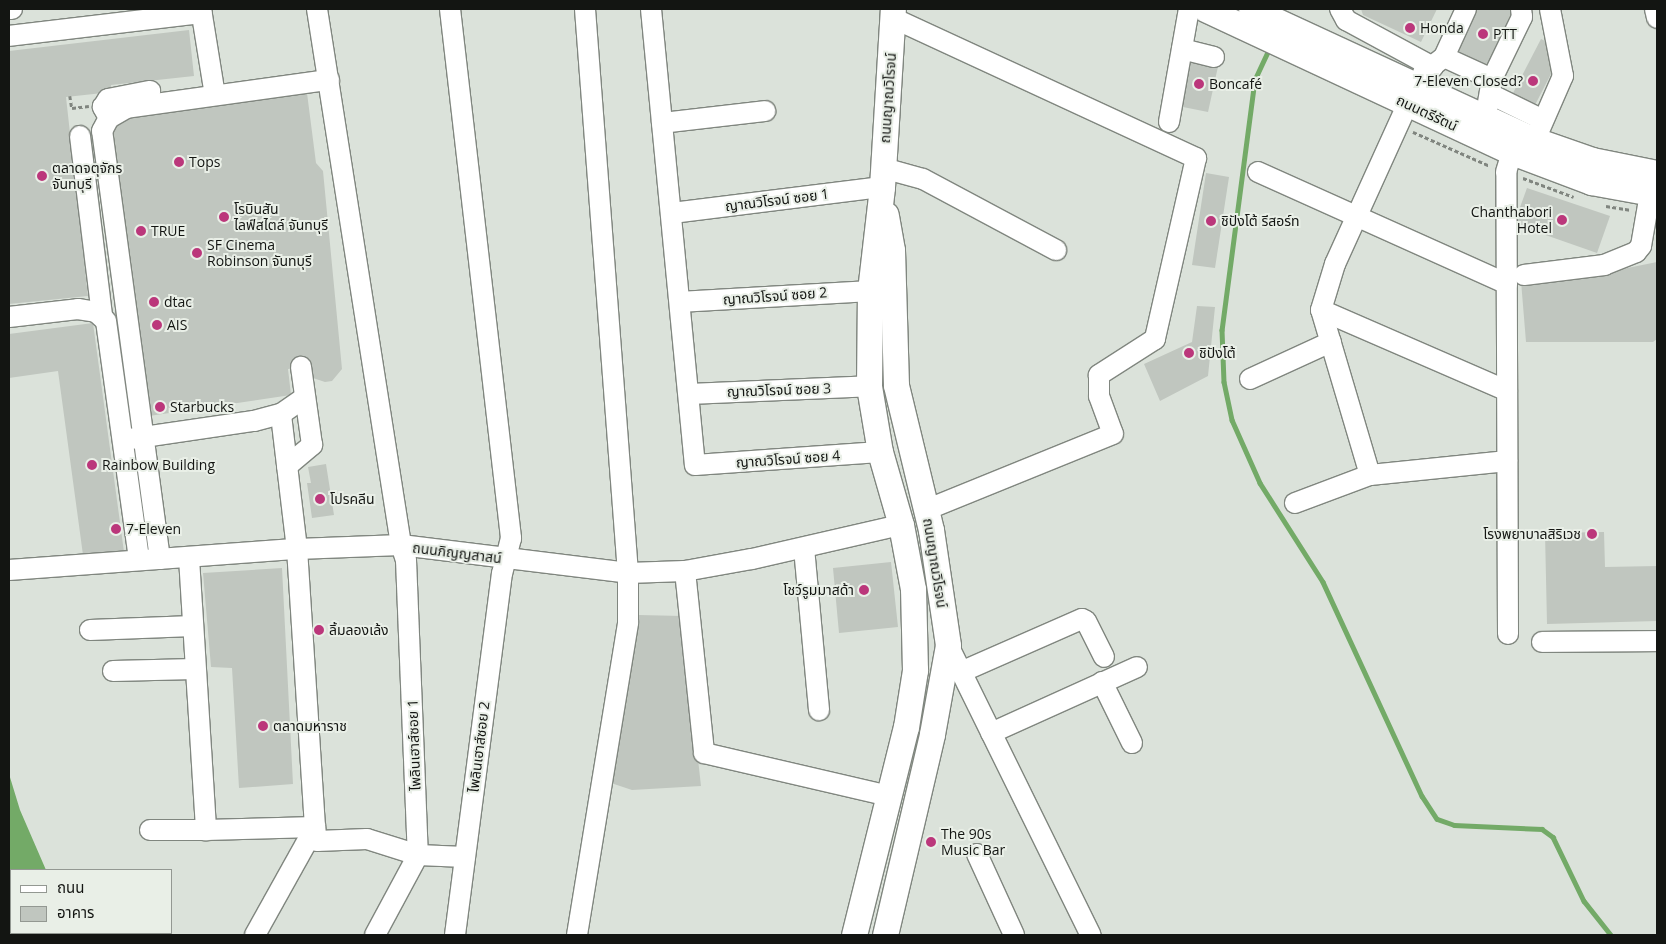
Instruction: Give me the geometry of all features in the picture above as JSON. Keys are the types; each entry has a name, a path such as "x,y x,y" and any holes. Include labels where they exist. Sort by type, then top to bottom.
{"main road":[{"name":"ถนนตรีรัตน์","path":"1205,9 1243,16 1409,94 1512,152 1590,182 1655,187"},
{"name":"ถนนญาณวิโรจน์","path":"854,935 906,727 915,670 913,590 901,525 880,452 869,386 870,290 883,177 893,14"},
{"name":"ถนนตรีรัตน์","path":"1409,94 1485,120 1539,130 1592,160 1655,187"},
{"name":"ถนนญาณวิโรจน์","path":"883,177 892,250 896,385 926,510 948,645 932,734 885,935"},
{"path":"901,525 926,510"}],"street":[{"name":"ไพลินเฮาส์ซอย 1","path":"317,9 401,545 406,560 418,855"},
{"name":"ไพลินเฮาส์ซอย 2","path":"450,9 510,538 505,559 455,935"},
{"path":"577,935 628,622 628,573 585,9"},
{"path":"651,9 689,394"},
{"path":"1169,122 1189,9"},
{"path":"1340,9 1346,20 1491,86 1539,130 1563,76 1550,9"},
{"path":"1370,475 1321,310 1335,264 1358,215 1409,94 1439,62 1466,9"},
{"path":"1485,120 1491,86 1522,17 1521,9"},
{"path":"1656,9 1657,18"},
{"path":"9,36 201,11 214,89"},
{"path":"893,14 1196,158 1156,339 1098,375 1099,396 1113,434 926,510"},
{"path":"1182,49 1214,57"},
{"path":"139,560 133,438 122,287 102,136 108,99 122,95 328,80"},
{"path":"662,123 765,111"},
{"path":"80,136 101,310 108,326 160,559"},
{"path":"1508,634 1506,172 1512,152"},
{"path":"1258,172 1358,215 1507,284"},
{"path":"883,177 923,179 1056,250"},
{"name":"ญาณวิโรจน์ ซอย 1","path":"672,213 883,177"},
{"path":"1524,275 1604,265 1636,252 1641,246 1655,187"},
{"path":"9,317 78,309 101,310 115,298 122,287"},
{"name":"ญาณวิโรจน์ ซอย 2","path":"680,302 870,290"},
{"path":"1321,310 1507,391"},
{"path":"1250,379 1331,342"},
{"path":"287,466 312,445 301,367"},
{"name":"ญาณวิโรจน์ ซอย 3","path":"689,394 869,386"},
{"name":"ญาณวิโรจน์ ซอย 4","path":"689,394 695,465 880,452"},
{"path":"133,438 254,421 281,414 305,397"},
{"path":"281,414 297,549 317,841 367,839 418,855 465,857"},
{"path":"1295,503 1370,475 1507,461"},
{"name":"ถนนภิญญสาสน์","path":"9,570 297,549 401,545 628,573 685,570 804,548 901,525"},
{"path":"804,548 819,710"},
{"path":"190,558 192,626 206,830"},
{"path":"685,570 704,753 889,796"},
{"path":"961,672 1082,619 1086,621 1104,657"},
{"path":"90,630 192,626"},
{"path":"1542,642 1657,641"},
{"path":"948,645 1091,935"},
{"path":"991,733 1137,667"},
{"path":"113,671 195,668"},
{"path":"1102,682 1132,743"},
{"path":"150,830 315,827"},
{"path":"255,935 315,827"},
{"path":"977,854 1014,935"},
{"path":"375,935 418,855"}],"path":[{"path":"70,96 72,108 106,111"},
{"path":"1412,132 1492,167"}],"shaded area":[{"path":"9,774 20,810 46,869 10,869 10,934 49,935 9,935"}],"building":[{"name":"Honda","path":"1361,9 1437,9 1421,42 1363,15"},
{"name":"PTT","path":"1476,9 1514,9 1485,72 1453,58"},
{"name":"ตลาดจตุจักร จันทบุรี","path":"189,30 194,76 111,85 112,92 66,97 88,296 9,304 9,51"},
{"name":"7-Eleven Closed?","path":"1541,39 1549,43 1554,68 1535,105 1513,93"},
{"name":"Boncafé","path":"1190,56 1219,62 1208,112 1178,106"},
{"name":"โรบินสัน ไลฟ์สไตล์ จันทบุรี","path":"307,93 316,163 323,171 342,369 332,381 325,382 310,377 305,367 288,369 291,395 149,416 108,134 119,120"},
{"name":"ชิปังโต้ รีสอร์ท","path":"1206,173 1229,177 1215,268 1192,265"},
{"name":"Chanthabori Hotel","path":"1527,188 1610,216 1597,253 1514,224"},
{"path":"1657,262 1657,339 1653,342 1526,342 1521,281 1583,277"},
{"name":"ชิปังโต้","path":"1197,306 1215,307 1208,376 1160,401 1144,364 1192,342"},
{"name":"Rainbow Building","path":"93,323 124,552 83,555 58,371 9,378 9,334"},
{"name":"โปรคลีน","path":"326,464 334,515 312,518 307,483 311,483 308,467"},
{"path":"1604,532 1605,567 1657,566 1657,621 1547,624 1545,533"},
{"path":"891,562 898,627 839,633 833,568"},
{"name":"ตลาดมหาราช","path":"282,568 293,784 239,788 232,668 211,667 203,573"},
{"path":"639,615 682,616 701,786 632,790 611,783"}],"waterway":[{"path":"1270,48 1255,80 1222,330 1224,382 1232,420 1260,483 1323,582 1422,796 1437,819 1454,825 1542,829 1553,837 1584,901 1611,935"}],"place":[{"name":"Honda","path":"1410,28"},
{"name":"PTT","path":"1483,34"},
{"name":"7-Eleven Closed?","path":"1533,81"},
{"name":"Boncafé","path":"1199,84"},
{"name":"Tops","path":"179,162"},
{"name":"ตลาดจตุจักร จันทบุรี","path":"42,176"},
{"name":"โรบินสัน ไลฟ์สไตล์ จันทบุรี","path":"224,217"},
{"name":"Chanthabori Hotel","path":"1562,220"},
{"name":"ชิปังโต้ รีสอร์ท","path":"1211,221"},
{"name":"TRUE","path":"141,231"},
{"name":"SF Cinema Robinson จันทบุรี","path":"197,253"},
{"name":"dtac","path":"154,302"},
{"name":"AIS","path":"157,325"},
{"name":"ชิปังโต้","path":"1189,353"},
{"name":"Starbucks","path":"160,407"},
{"name":"Rainbow Building","path":"92,465"},
{"name":"โปรคลีน","path":"320,499"},
{"name":"7-Eleven","path":"116,529"},
{"name":"โรงพยาบาลสิริเวช","path":"1592,534"},
{"name":"โชว์รูมมาสด้า","path":"864,590"},
{"name":"ลิ้มลองเล้ง","path":"319,630"},
{"name":"ตลาดมหาราช","path":"263,726"},
{"name":"The 90s Music Bar","path":"931,842"}]}
